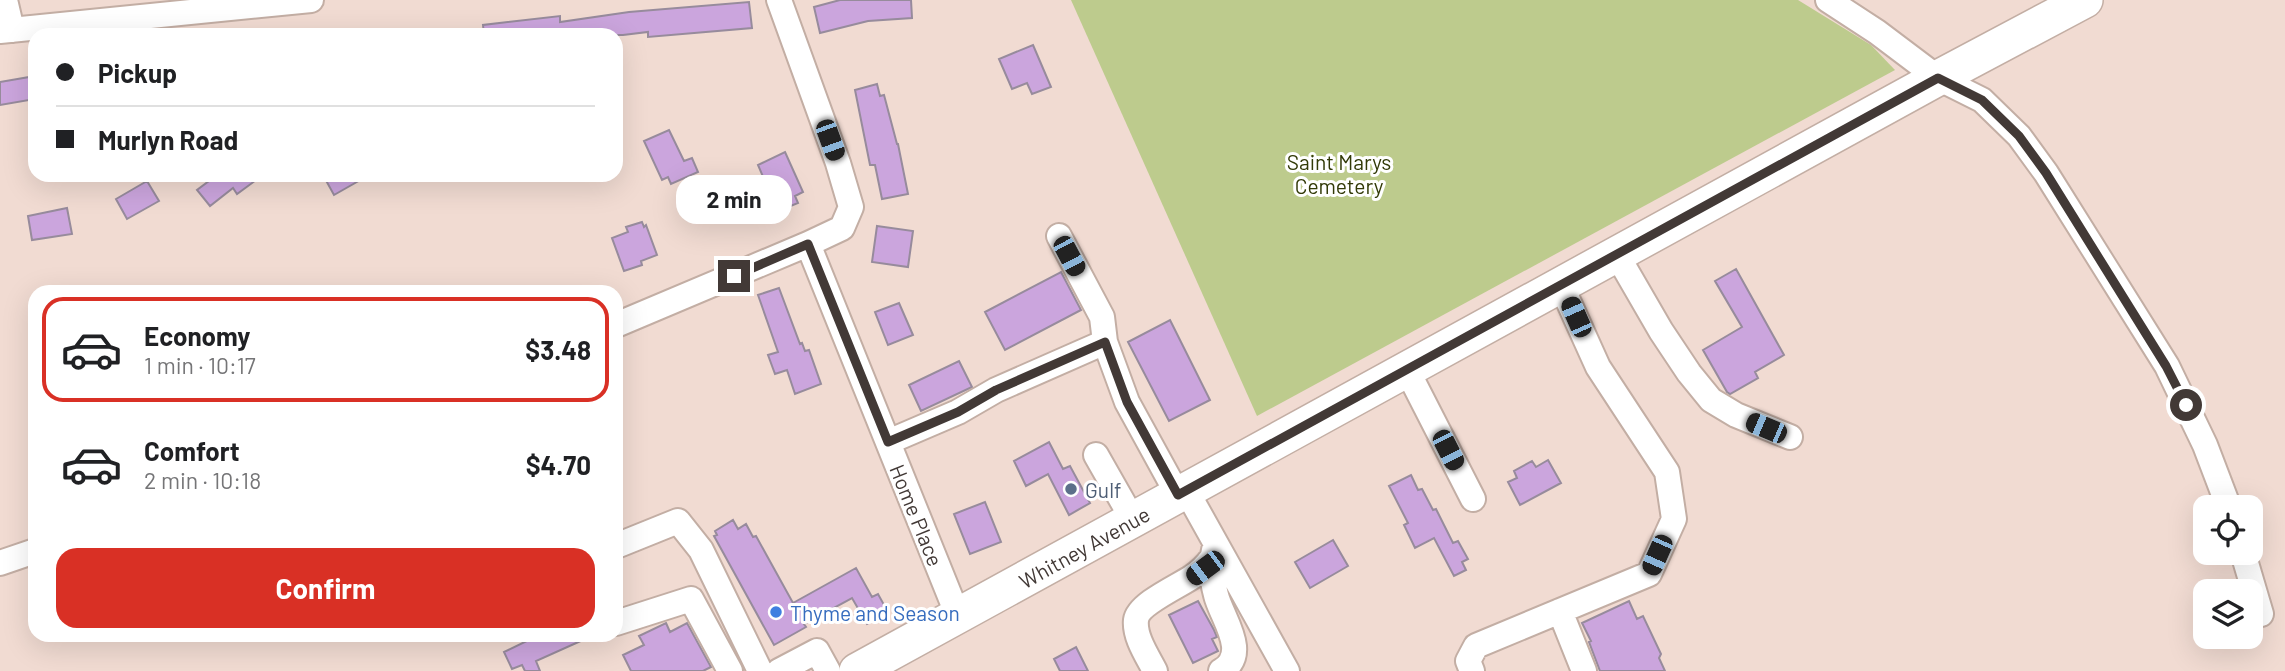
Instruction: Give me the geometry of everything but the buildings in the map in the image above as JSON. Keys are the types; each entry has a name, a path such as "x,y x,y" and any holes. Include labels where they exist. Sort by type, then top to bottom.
{"highway":[{"name":"Whitney Avenue","path":"857,671 2085,0"}],"street":[{"path":"5,0 6,30 311,0"},
{"path":"623,322 842,228 851,207 838,163 779,0"},
{"path":"1828,0 1877,32 1938,78 1982,100 2019,136 2046,173 2166,366 2205,444 2224,495"},
{"path":"1059,236 1102,317 1105,342 1127,402 1287,671"},
{"name":"Home Place","path":"808,244 958,616"},
{"path":"1617,254 1661,331 1711,400 1736,415 1790,437"},
{"path":"1472,671 1468,661 1476,646 1649,573 1674,519 1667,472 1598,367 1561,285"},
{"path":"888,442 1105,342"},
{"path":"1406,370 1473,499"},
{"path":"1096,455 1133,520"},
{"path":"623,543 678,521 701,550 760,671"},
{"path":"1155,671 1139,638 1136,620 1139,612 1205,568 1213,550"},
{"path":"1213,550 1216,598 1234,644 1233,660 1222,671"},
{"path":"0,563 28,553"},
{"path":"623,621 691,599 730,671"},
{"path":"1560,611 1584,671"},
{"path":"779,671 817,651 828,671"}],"green space":[{"name":"Saint Marys Cemetery","path":"1071,0 1798,0 1871,45 1895,70 1257,416"}],"place":[{"name":"Gulf","path":"1071,489"},
{"name":"Thyme and Season","path":"776,612"}],"route":[{"path":"734,276 808,244 888,442 1105,342 1127,402 1178,495 1938,78 1982,100 2019,136 2046,173 2166,366 2186,405"}]}
